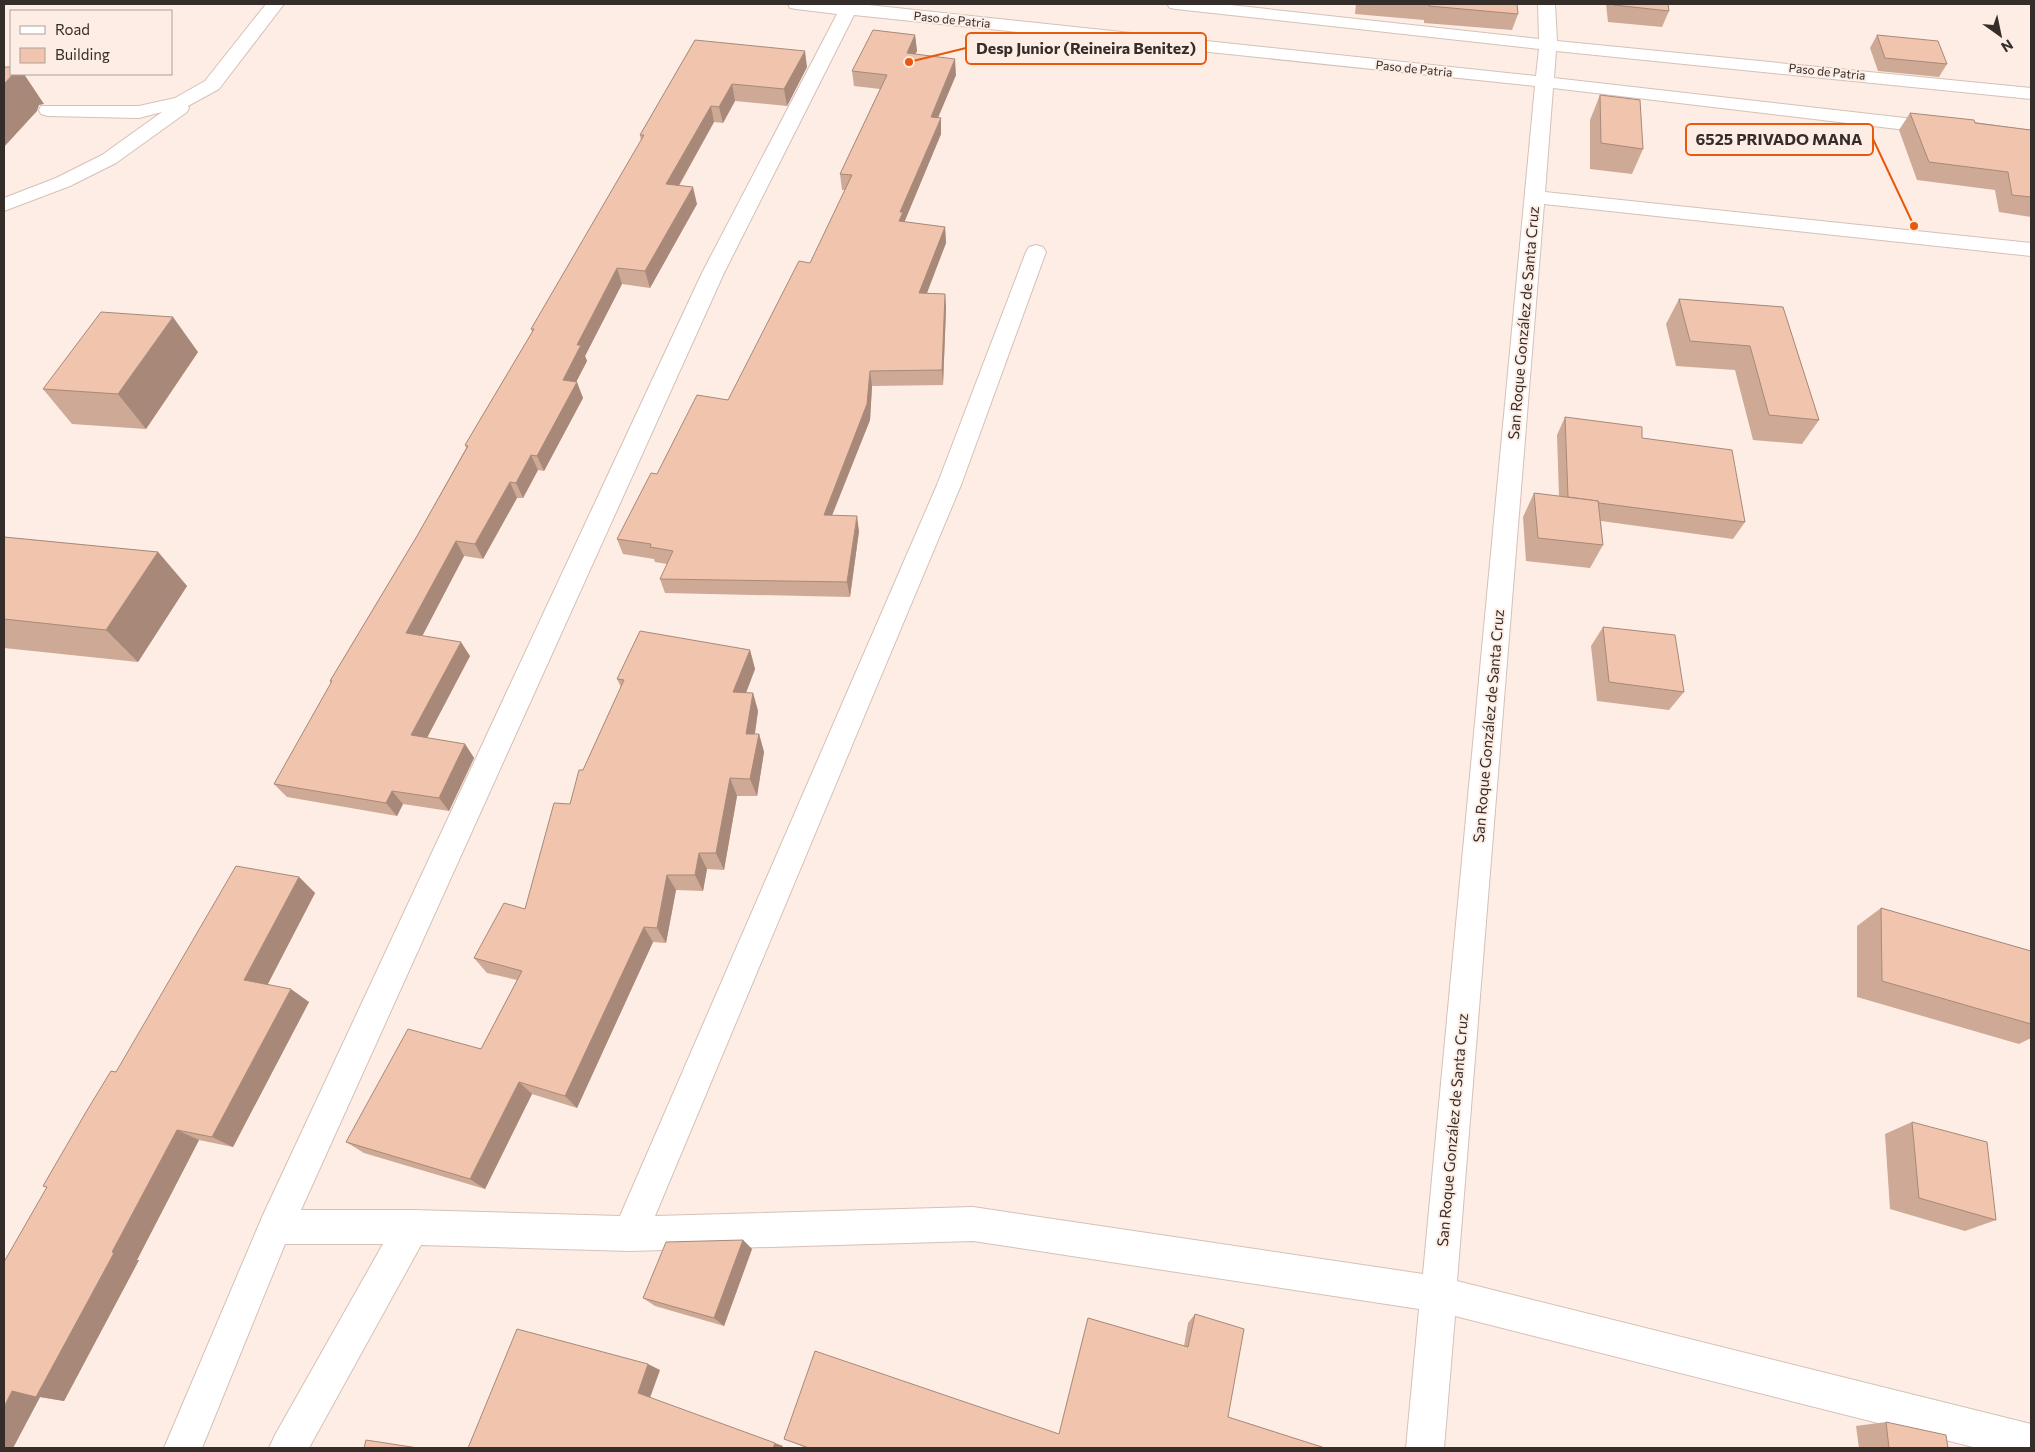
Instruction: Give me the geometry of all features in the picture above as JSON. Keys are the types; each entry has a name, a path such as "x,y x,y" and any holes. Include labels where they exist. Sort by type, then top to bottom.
{"street":[{"path":"4,205 63,182 108,159 212,85 223,73 257,25 276,4"},
{"name":"Paso de Patria","path":"796,4 850,7 1545,82 1962,130"},
{"name":"Paso de Patria","path":"1176,4 1269,9 1548,45 2031,93"},
{"name":"San Roque González de Santa Cruz","path":"1425,1448 1545,82 1548,45 1547,4"},
{"path":"183,1448 275,1227 714,273 850,7"},
{"path":"48,110 139,112 174,104 201,92"},
{"path":"1535,197 2031,250"},
{"path":"630,1234 949,486 1036,252"},
{"path":"275,1227 412,1227 630,1234 973,1224 1438,1294 2031,1443"},
{"path":"288,1448 412,1227"}],"building":[{"path":"1429,4 1517,4 1518,14 1429,6"},
{"path":"1668,4 1669,11 1614,5"},
{"path":"873,30 915,35 907,53 955,59 931,117 941,118 900,212 903,212 899,221 945,227 919,293 945,294 942,370 870,371 867,404 824,515 857,516 847,582 660,579 673,551 650,547 651,544 617,539 651,473 657,474 697,395 728,400 799,261 810,263 852,175 840,174 887,75 852,71"},
{"path":"1877,35 1938,41 1947,64 1885,58"},
{"path":"695,40 805,51 784,89 732,84 719,107 711,106 666,184 693,187 645,271 617,268 577,345 581,345 563,380 577,382 537,456 531,455 516,483 510,482 475,544 456,541 406,633 461,642 411,735 465,744 439,798 392,791 386,803 274,784 332,681 330,681 417,536 468,446 465,445 534,329 531,329 644,135 640,135"},
{"path":"4,67 10,67 10,75 12,75 4,84"},
{"path":"1600,95 1640,100 1643,149 1601,143"},
{"path":"1910,113 1974,120 1975,123 2031,130 2031,197 2012,195 2008,172 1929,162"},
{"path":"1679,299 1783,307 1819,420 1769,415 1750,346 1690,341"},
{"path":"101,312 173,317 118,394 43,389"},
{"path":"1565,417 1642,427 1642,438 1732,450 1745,522 1599,503 1598,501 1568,497"},
{"path":"1534,493 1598,501 1603,545 1538,538"},
{"path":"4,537 158,552 106,630 4,619"},
{"path":"1603,627 1675,635 1684,692 1609,682"},
{"path":"640,631 750,650 733,692 753,693 746,734 759,734 750,779 730,778 716,853 699,853 695,875 667,875 657,928 644,927 565,1096 519,1082 470,1179 346,1142 408,1029 481,1049 522,971 474,958 504,903 525,909 554,803 570,804 579,770 583,770 624,680 617,679"},
{"path":"236,866 299,877 244,980 291,989 212,1137 177,1130 112,1252 114,1253 36,1397 12,1391 4,1407 4,1262 47,1187 43,1186 86,1112 111,1071 116,1072"},
{"path":"1881,908 2031,951 2031,1024 1882,981"},
{"path":"1912,1122 1987,1142 1996,1220 1919,1198"},
{"path":"743,1240 714,1318 643,1298 666,1242"},
{"path":"1195,1314 1244,1329 1228,1417 1325,1448 809,1448 784,1439 815,1351 1059,1434 1088,1318 1188,1347"},
{"path":"517,1329 648,1364 638,1393 775,1443 773,1448 468,1448"},
{"path":"1886,1422 1946,1435 1948,1448 1889,1448"},
{"path":"366,1440 418,1448 364,1448"}],"place":[{"name":"Desp Junior (Reineira Benitez)","path":"909,62"},
{"name":"6525 PRIVADO MANA","path":"1914,226"}]}
